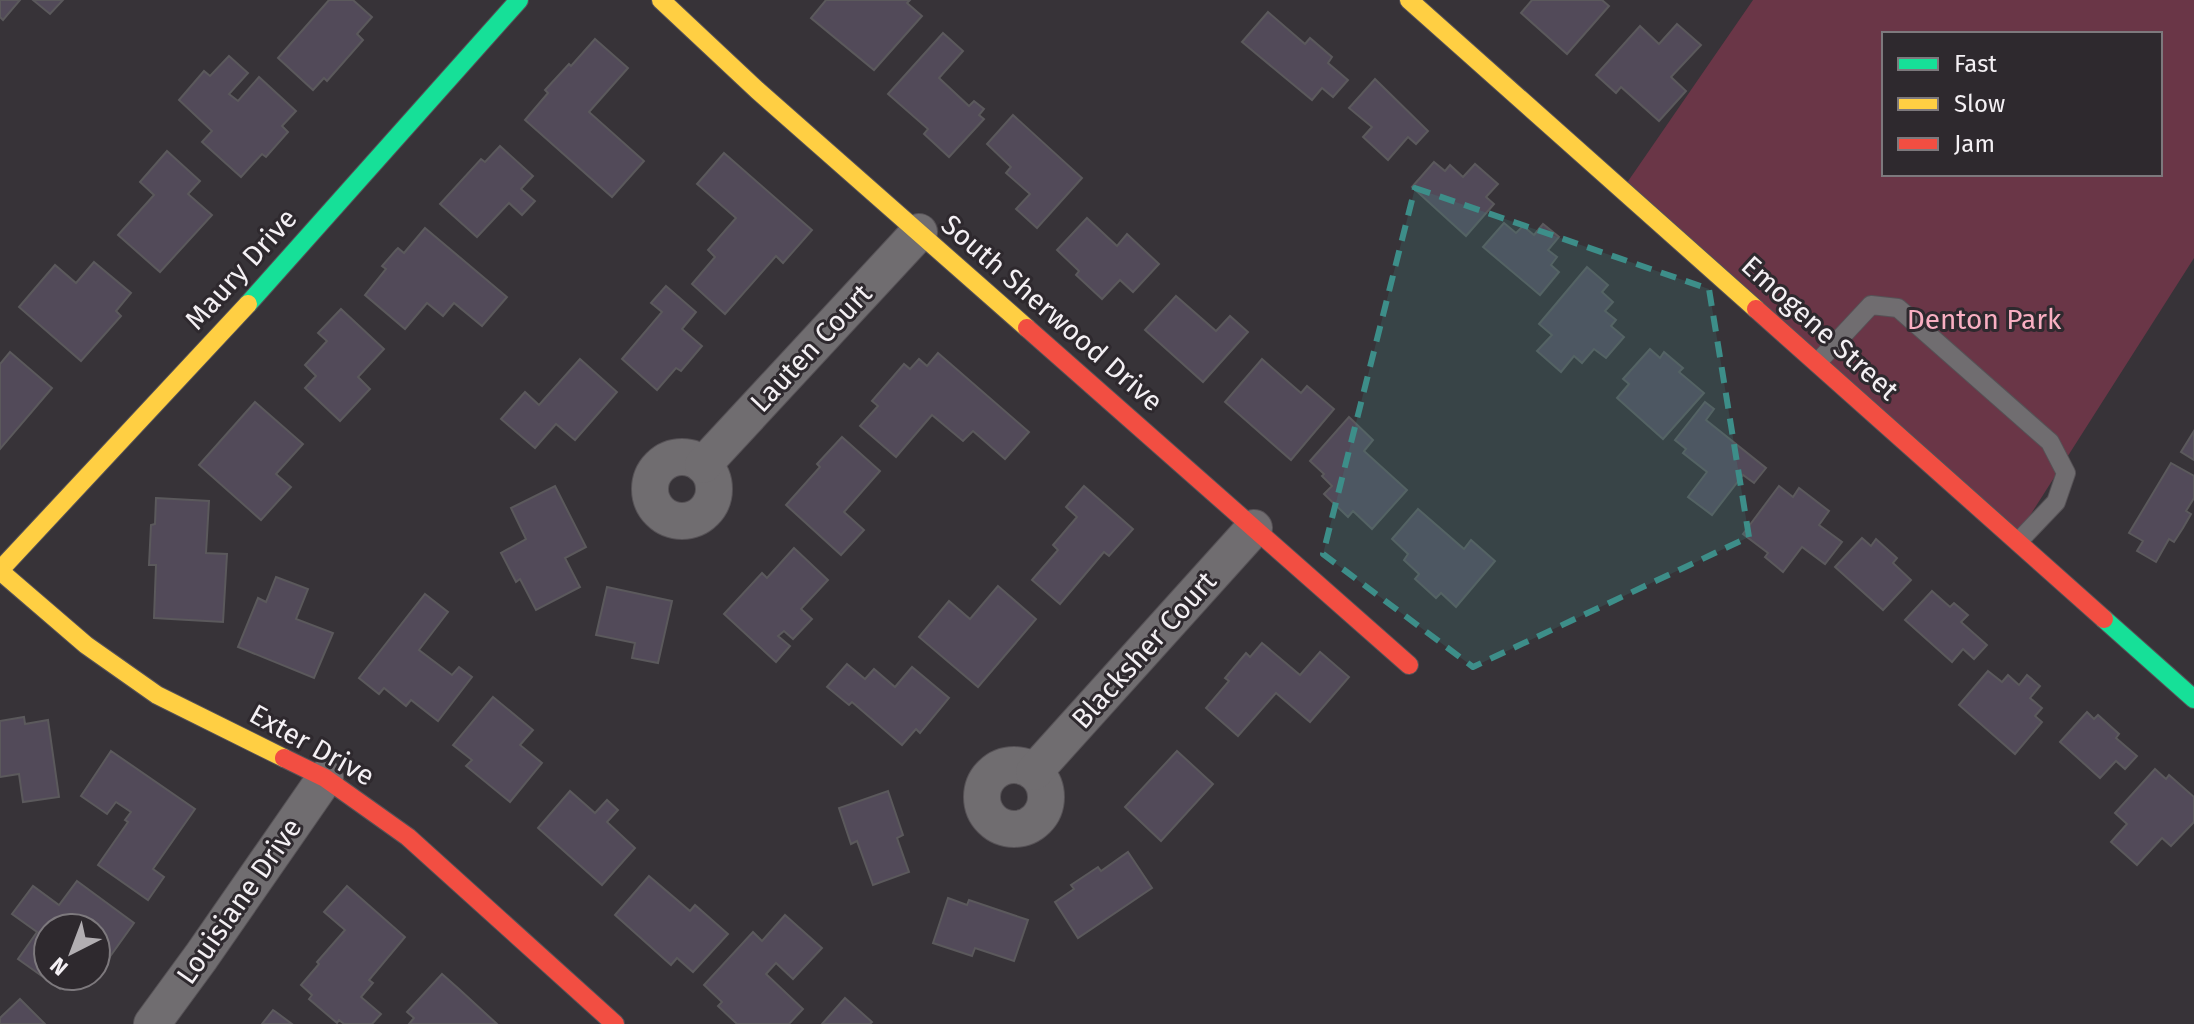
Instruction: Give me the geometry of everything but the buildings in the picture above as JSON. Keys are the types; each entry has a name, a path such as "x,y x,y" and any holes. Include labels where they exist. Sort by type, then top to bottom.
{"street":[{"name":"Maury Drive","path":"0,571 210,347 519,0"},
{"name":"South Sherwood Drive","path":"661,0 757,90 1409,665"},
{"name":"Emogene Street","path":"1430,7 1817,363 2192,693"},
{"name":"Lauten Court","path":"703,465 919,232"},
{"name":"Blacksher Court","path":"1034,772 1254,528"},
{"name":"Exter Drive","path":"0,571 86,645 157,695 325,778 408,837 615,1024"},
{"name":"Louisiane Drive","path":"152,1024 325,778"}],"lane":[{"path":"1817,363 1871,305 1898,308 2050,442 2066,473 2056,502 2018,542"}],"highlighted area":[{"path":"1415,188 1709,289 1749,537 1473,667 1323,554"}],"green space":[{"name":"Denton Park","path":"1753,0 2194,0 2194,258 2015,539 1622,190"}],"traffic: fast":[{"path":"248,304 519,0"},
{"path":"2104,619 2194,699"}],"traffic: slow":[{"path":"661,0 757,90 1027,328"},
{"path":"1409,0 1756,309"},
{"path":"0,570 248,304"},
{"path":"0,571 86,645 157,695 284,758"}],"traffic: jam":[{"path":"1756,309 2104,619"},
{"path":"1027,328 1409,665"},
{"path":"284,758 325,778 408,837 615,1024"}]}
